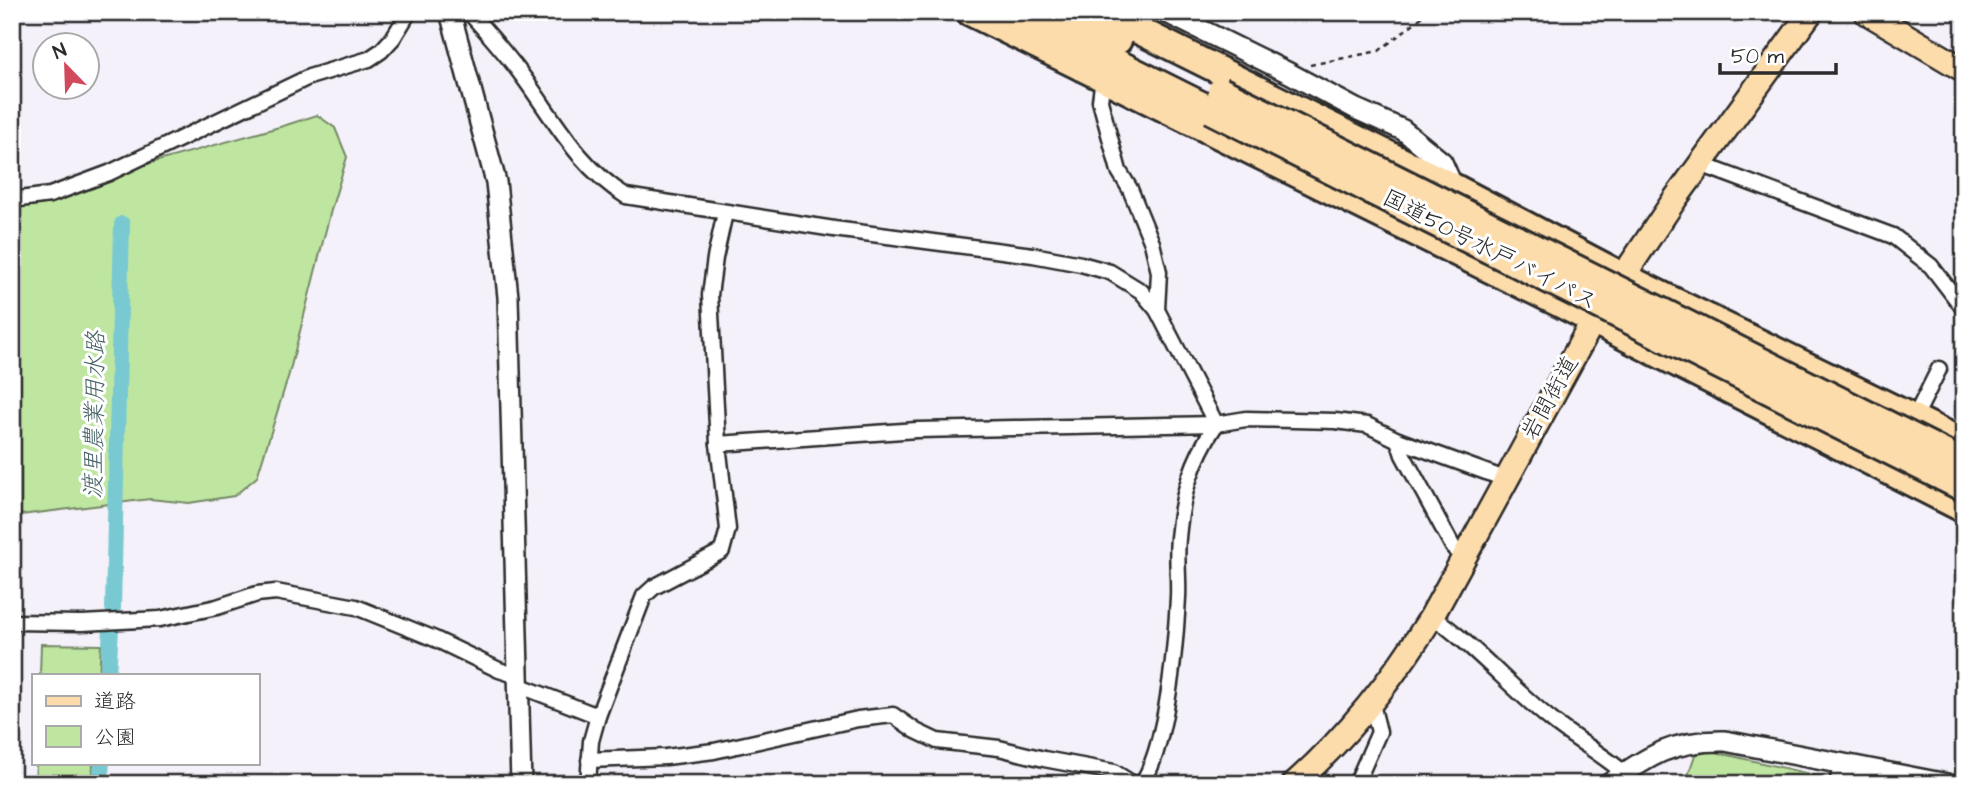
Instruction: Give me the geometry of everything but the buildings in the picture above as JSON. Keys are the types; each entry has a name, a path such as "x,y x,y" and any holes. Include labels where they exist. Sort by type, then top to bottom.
{"highway":[{"path":"970,12 1593,321 1964,509"},
{"name":"国道50号水戸バイパス","path":"1015,12 1216,101 1964,463"},
{"name":"国道50号水戸バイパス","path":"1063,12 1216,101 1964,488"},
{"path":"1102,12 1453,187 1622,276 1964,443"}],"main road":[{"name":"岩間街道","path":"1294,784 1372,704 1406,657 1432,616 1593,321 1700,164 1811,12"},
{"path":"1866,12 1964,70"}],"street":[{"path":"12,200 50,195 109,173 309,77 369,59 393,38 409,12"},
{"path":"450,12 496,181 503,236 508,296 521,784"},
{"path":"469,12 517,68 585,164 626,196 725,213 1081,264 1110,272 1141,291 1157,310 1216,424"},
{"path":"1165,12 1403,130 1442,162 1453,187"},
{"path":"1103,78 1100,101 1119,171 1135,200 1157,262 1157,310"},
{"path":"1700,164 1893,236 1931,266 1964,309"},
{"path":"588,784 591,741 598,716 644,596 654,587 722,551 728,529 719,444 710,295 725,213"},
{"path":"1914,419 1939,369"},
{"path":"719,444 917,430 1216,424 1246,419 1335,421 1367,425 1398,440 1505,479"},
{"path":"1142,784 1150,771 1158,746 1169,692 1178,598 1178,539 1185,496 1199,450 1216,424"},
{"path":"1398,440 1409,467 1453,547 1463,559"},
{"path":"12,622 82,623 160,619 217,607 257,594 276,592 356,607 435,639 598,716"},
{"path":"1432,616 1455,633 1551,720 1604,755 1616,779 1652,755 1676,745 1725,741 1842,775 1947,784"},
{"path":"1356,784 1379,732 1372,704"},
{"path":"589,760 666,757 714,751 859,719 893,715 937,741 999,748 1044,760 1114,772 1133,784"}],"path":[{"path":"1289,73 1320,62 1379,51 1428,12"}],"green space":[{"path":"317,115 335,128 347,157 289,374 257,477 234,496 189,503 150,499 12,516 12,202"},
{"path":"41,644 101,645 99,674 40,674"},
{"path":"1711,751 1827,778 1868,784 1685,784 1695,755"},
{"path":"36,764 93,764 92,784 35,784"}],"waterway":[{"name":"渡里農業用水路","path":"113,608 122,224"},
{"name":"渡里農業用水路","path":"108,674 111,629"},
{"name":"渡里農業用水路","path":"100,784 102,764"}]}
